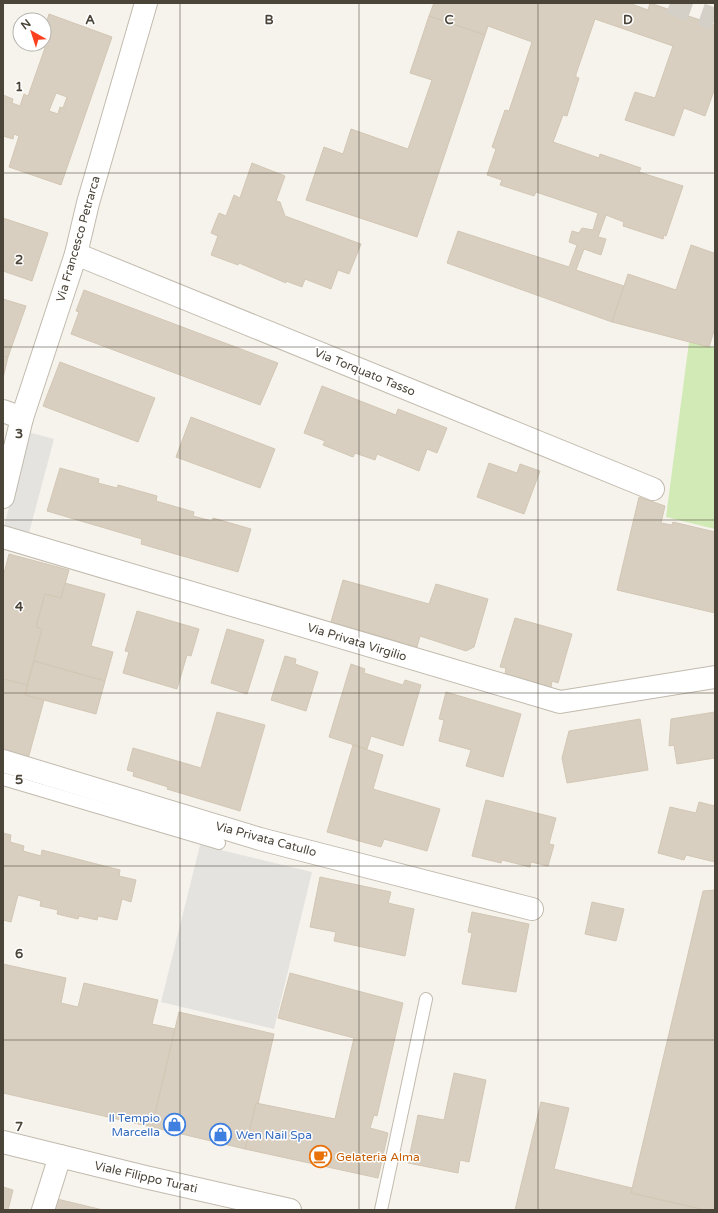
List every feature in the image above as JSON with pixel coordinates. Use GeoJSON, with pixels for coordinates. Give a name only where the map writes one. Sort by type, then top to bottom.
{"type":"FeatureCollection","features":[{"type":"Feature","properties":{"kind":"street","name":"Via Francesco Petrarca"},"geometry":{"type":"LineString","coordinates":[[3,497],[13,415],[76,254],[88,203],[146,3]]}},
{"type":"Feature","properties":{"kind":"street","name":"Via Torquato Tasso"},"geometry":{"type":"LineString","coordinates":[[76,254],[653,490]]}},
{"type":"Feature","properties":{"kind":"street","name":"Via Privata Virgilio"},"geometry":{"type":"LineString","coordinates":[[3,537],[560,702],[715,677]]}},
{"type":"Feature","properties":{"kind":"street","name":"Via Privata Catullo"},"geometry":{"type":"LineString","coordinates":[[3,761],[260,839],[532,909]]}},
{"type":"Feature","properties":{"kind":"street","name":"Viale Filippo Turati"},"geometry":{"type":"LineString","coordinates":[[3,1142],[290,1210]]}},
{"type":"Feature","properties":{"kind":"street"},"geometry":{"type":"LineString","coordinates":[[43,1210],[60,1156]]}},
{"type":"Feature","properties":{"kind":"lane"},"geometry":{"type":"LineString","coordinates":[[3,779],[218,843]]}},
{"type":"Feature","properties":{"kind":"lane"},"geometry":{"type":"LineString","coordinates":[[381,1210],[426,999]]}},
{"type":"Feature","properties":{"kind":"green space"},"geometry":{"type":"Polygon","coordinates":[[[689,342],[715,347],[715,529],[666,517],[689,342]]]}},
{"type":"Feature","properties":{"kind":"shaded area"},"geometry":{"type":"Polygon","coordinates":[[[28,432],[54,439],[29,533],[4,527],[28,432]]]}},
{"type":"Feature","properties":{"kind":"shaded area"},"geometry":{"type":"Polygon","coordinates":[[[200,845],[312,872],[274,1029],[161,1002],[200,845]]]}},
{"type":"Feature","properties":{"kind":"building"},"geometry":{"type":"Polygon","coordinates":[[[434,3],[629,3],[648,10],[650,3],[715,25],[715,88],[705,116],[684,108],[674,136],[625,120],[635,92],[655,98],[673,46],[595,19],[576,74],[576,77],[579,78],[567,116],[563,115],[553,142],[599,158],[600,154],[641,168],[639,172],[683,186],[666,236],[664,235],[663,239],[623,226],[624,222],[606,215],[598,237],[606,239],[601,255],[584,249],[576,270],[624,286],[612,322],[447,263],[458,231],[569,267],[577,245],[569,242],[572,231],[579,233],[582,228],[593,230],[598,213],[536,192],[534,196],[500,185],[502,180],[487,175],[496,149],[492,147],[505,110],[509,111],[532,42],[488,26],[485,35],[429,16],[434,3]]]}},
{"type":"Feature","properties":{"kind":"building"},"geometry":{"type":"Polygon","coordinates":[[[52,15],[112,37],[61,185],[9,167],[19,136],[14,134],[13,139],[3,136],[3,95],[13,99],[12,103],[20,106],[24,94],[28,96],[44,52],[52,52],[52,15]],[[56,93],[49,111],[58,114],[60,107],[63,108],[67,97],[56,93]]]}},
{"type":"Feature","properties":{"kind":"building"},"geometry":{"type":"Polygon","coordinates":[[[429,16],[485,35],[417,237],[306,200],[324,147],[343,154],[351,129],[408,149],[432,80],[410,73],[429,16]]]}},
{"type":"Feature","properties":{"kind":"building"},"geometry":{"type":"Polygon","coordinates":[[[252,163],[285,176],[276,201],[280,202],[285,216],[361,244],[349,274],[338,270],[331,289],[305,279],[302,287],[286,281],[286,283],[239,263],[238,265],[211,255],[218,236],[211,233],[219,213],[226,216],[234,195],[240,198],[252,163]]]}},
{"type":"Feature","properties":{"kind":"building"},"geometry":{"type":"Polygon","coordinates":[[[3,218],[48,233],[32,281],[3,271],[3,218]]]}},
{"type":"Feature","properties":{"kind":"building"},"geometry":{"type":"Polygon","coordinates":[[[691,245],[714,253],[715,251],[715,328],[709,347],[612,322],[628,274],[676,290],[691,245]]]}},
{"type":"Feature","properties":{"kind":"building"},"geometry":{"type":"Polygon","coordinates":[[[84,290],[278,363],[260,405],[71,334],[79,312],[76,311],[84,290]]]}},
{"type":"Feature","properties":{"kind":"building"},"geometry":{"type":"Polygon","coordinates":[[[3,299],[26,306],[8,357],[3,356],[3,299]]]}},
{"type":"Feature","properties":{"kind":"building"},"geometry":{"type":"Polygon","coordinates":[[[3,356],[8,357],[3,378],[3,356]]]}},
{"type":"Feature","properties":{"kind":"building"},"geometry":{"type":"Polygon","coordinates":[[[60,362],[155,398],[138,442],[43,406],[60,362]]]}},
{"type":"Feature","properties":{"kind":"building"},"geometry":{"type":"Polygon","coordinates":[[[322,386],[396,415],[398,409],[447,428],[437,453],[427,449],[419,471],[377,454],[375,460],[355,453],[353,457],[323,445],[325,441],[304,433],[322,386]]]}},
{"type":"Feature","properties":{"kind":"building"},"geometry":{"type":"Polygon","coordinates":[[[191,417],[275,449],[260,488],[176,457],[191,417]]]}},
{"type":"Feature","properties":{"kind":"building"},"geometry":{"type":"Polygon","coordinates":[[[489,463],[517,473],[520,464],[540,471],[524,514],[477,497],[489,463]]]}},
{"type":"Feature","properties":{"kind":"building"},"geometry":{"type":"Polygon","coordinates":[[[60,468],[99,479],[98,483],[117,488],[118,485],[157,496],[156,501],[194,512],[193,516],[212,521],[213,518],[251,529],[238,572],[141,544],[142,539],[47,511],[60,468]]]}},
{"type":"Feature","properties":{"kind":"building"},"geometry":{"type":"Polygon","coordinates":[[[639,497],[665,506],[661,523],[672,525],[673,522],[715,532],[715,613],[617,590],[639,497]]]}},
{"type":"Feature","properties":{"kind":"building"},"geometry":{"type":"Polygon","coordinates":[[[9,554],[69,570],[61,598],[45,594],[36,627],[42,629],[27,685],[3,679],[3,577],[9,554]]]}},
{"type":"Feature","properties":{"kind":"building"},"geometry":{"type":"Polygon","coordinates":[[[343,580],[429,604],[436,584],[488,599],[474,647],[466,651],[420,636],[417,647],[331,622],[343,580]]]}},
{"type":"Feature","properties":{"kind":"building"},"geometry":{"type":"Polygon","coordinates":[[[65,583],[105,594],[91,646],[113,652],[105,681],[34,661],[42,629],[36,627],[45,594],[61,598],[65,583]]]}},
{"type":"Feature","properties":{"kind":"building"},"geometry":{"type":"Polygon","coordinates":[[[137,611],[199,629],[191,656],[187,655],[177,689],[123,673],[129,652],[125,651],[137,611]]]}},
{"type":"Feature","properties":{"kind":"building"},"geometry":{"type":"Polygon","coordinates":[[[515,618],[572,634],[558,683],[552,681],[551,687],[505,674],[506,668],[500,667],[515,618]]]}},
{"type":"Feature","properties":{"kind":"building"},"geometry":{"type":"Polygon","coordinates":[[[227,629],[264,640],[247,694],[211,683],[227,629]]]}},
{"type":"Feature","properties":{"kind":"building"},"geometry":{"type":"Polygon","coordinates":[[[285,656],[296,659],[295,664],[318,672],[306,711],[271,700],[285,656]]]}},
{"type":"Feature","properties":{"kind":"building"},"geometry":{"type":"Polygon","coordinates":[[[34,661],[105,681],[96,714],[25,695],[34,661]]]}},
{"type":"Feature","properties":{"kind":"building"},"geometry":{"type":"Polygon","coordinates":[[[351,664],[365,669],[364,673],[403,685],[405,680],[421,685],[403,746],[371,736],[367,749],[329,737],[351,664]]]}},
{"type":"Feature","properties":{"kind":"building"},"geometry":{"type":"Polygon","coordinates":[[[3,679],[27,685],[25,695],[44,700],[28,759],[3,752],[3,679]]]}},
{"type":"Feature","properties":{"kind":"building"},"geometry":{"type":"Polygon","coordinates":[[[446,692],[521,714],[503,777],[466,766],[471,750],[439,741],[444,720],[439,719],[446,692]]]}},
{"type":"Feature","properties":{"kind":"building"},"geometry":{"type":"Polygon","coordinates":[[[217,712],[265,725],[240,811],[167,789],[168,787],[133,776],[134,772],[127,770],[133,748],[201,768],[217,712]]]}},
{"type":"Feature","properties":{"kind":"building"},"geometry":{"type":"Polygon","coordinates":[[[715,712],[715,758],[677,764],[674,745],[669,746],[671,719],[715,712]]]}},
{"type":"Feature","properties":{"kind":"building"},"geometry":{"type":"Polygon","coordinates":[[[640,719],[648,770],[567,783],[562,758],[569,731],[640,719]]]}},
{"type":"Feature","properties":{"kind":"building"},"geometry":{"type":"Polygon","coordinates":[[[353,745],[383,755],[373,789],[440,809],[427,851],[384,839],[381,847],[327,832],[353,745]]]}},
{"type":"Feature","properties":{"kind":"building"},"geometry":{"type":"Polygon","coordinates":[[[486,800],[556,818],[549,844],[554,845],[548,866],[531,862],[530,867],[502,860],[501,863],[472,856],[486,800]]]}},
{"type":"Feature","properties":{"kind":"building"},"geometry":{"type":"Polygon","coordinates":[[[699,802],[715,806],[715,862],[686,855],[684,860],[658,853],[670,807],[696,813],[699,802]]]}},
{"type":"Feature","properties":{"kind":"building"},"geometry":{"type":"Polygon","coordinates":[[[3,833],[11,835],[10,842],[24,846],[23,851],[41,856],[42,850],[120,870],[119,876],[136,880],[131,902],[122,899],[117,920],[98,916],[97,920],[79,916],[78,919],[57,914],[58,910],[40,906],[41,901],[18,895],[11,922],[3,920],[3,833]]]}},
{"type":"Feature","properties":{"kind":"building"},"geometry":{"type":"Polygon","coordinates":[[[320,877],[391,892],[388,903],[414,909],[405,956],[334,941],[336,932],[310,927],[320,877]]]}},
{"type":"Feature","properties":{"kind":"building"},"geometry":{"type":"Polygon","coordinates":[[[715,890],[715,1210],[705,1210],[631,1193],[703,891],[715,890]]]}},
{"type":"Feature","properties":{"kind":"building"},"geometry":{"type":"Polygon","coordinates":[[[592,902],[624,909],[616,941],[585,934],[592,902]]]}},
{"type":"Feature","properties":{"kind":"building"},"geometry":{"type":"Polygon","coordinates":[[[472,912],[529,924],[516,992],[462,984],[472,933],[468,932],[472,912]]]}},
{"type":"Feature","properties":{"kind":"building"},"geometry":{"type":"Polygon","coordinates":[[[3,964],[66,978],[61,1003],[78,1007],[84,983],[158,1000],[152,1024],[175,1029],[152,1127],[3,1093],[3,964]]]}},
{"type":"Feature","properties":{"kind":"building"},"geometry":{"type":"Polygon","coordinates":[[[290,973],[403,1003],[377,1116],[374,1115],[370,1128],[388,1133],[378,1178],[245,1149],[256,1103],[335,1119],[354,1038],[278,1018],[290,973]]]}},
{"type":"Feature","properties":{"kind":"building"},"geometry":{"type":"Polygon","coordinates":[[[179,1012],[274,1034],[258,1104],[256,1103],[245,1149],[152,1127],[179,1012]]]}},
{"type":"Feature","properties":{"kind":"building"},"geometry":{"type":"Polygon","coordinates":[[[454,1073],[486,1080],[469,1162],[460,1160],[458,1173],[408,1163],[418,1115],[444,1120],[454,1073]]]}},
{"type":"Feature","properties":{"kind":"building"},"geometry":{"type":"Polygon","coordinates":[[[541,1102],[569,1108],[554,1169],[632,1188],[631,1193],[705,1210],[515,1210],[541,1102]]]}},
{"type":"Feature","properties":{"kind":"building"},"geometry":{"type":"Polygon","coordinates":[[[3,1187],[13,1190],[8,1210],[3,1210],[3,1187]]]}},
{"type":"Feature","properties":{"kind":"building"},"geometry":{"type":"Polygon","coordinates":[[[57,1199],[103,1210],[55,1210],[57,1199]]]}},
{"type":"Feature","properties":{"kind":"tunnel"},"geometry":{"type":"LineString","coordinates":[[670,3],[715,19]]}},
{"type":"Feature","properties":{"kind":"place","name":"Il Tempio Marcella"},"geometry":{"type":"Point","coordinates":[175,1125]}},
{"type":"Feature","properties":{"kind":"place","name":"Wen Nail Spa"},"geometry":{"type":"Point","coordinates":[221,1135]}},
{"type":"Feature","properties":{"kind":"place","name":"Gelateria Alma"},"geometry":{"type":"Point","coordinates":[320,1157]}}]}
